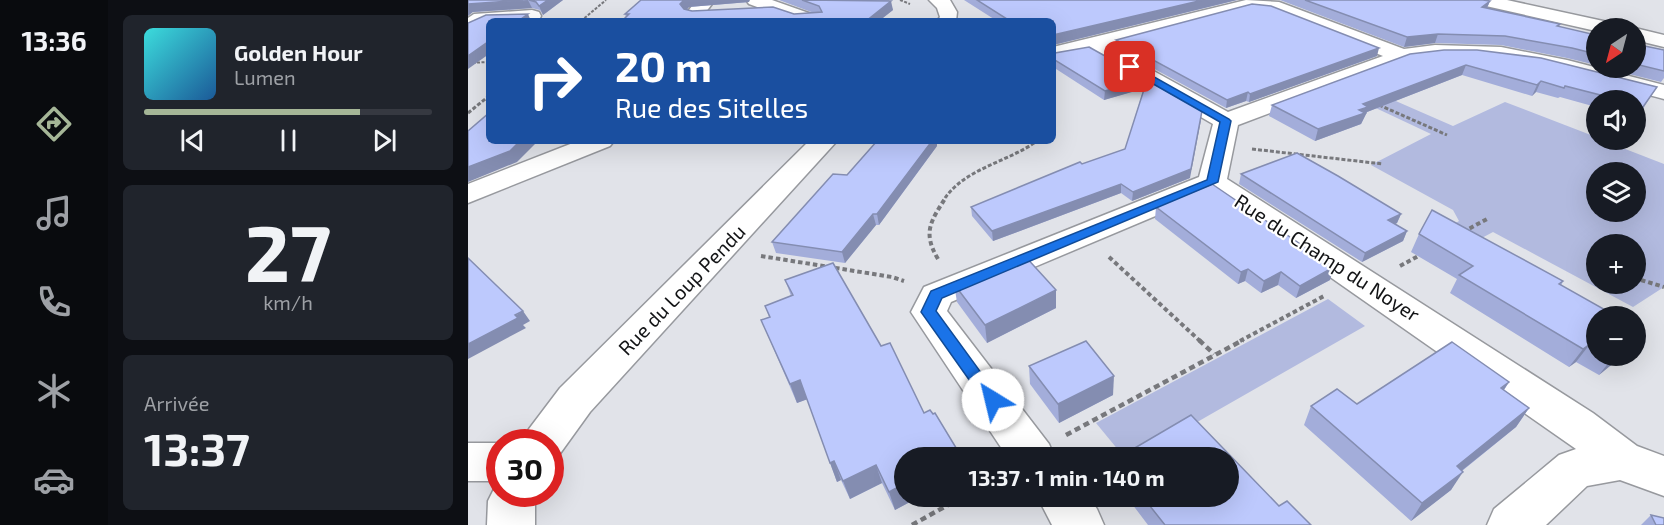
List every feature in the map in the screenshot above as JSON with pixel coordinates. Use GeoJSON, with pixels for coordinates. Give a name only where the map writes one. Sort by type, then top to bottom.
{"type":"FeatureCollection","features":[{"type":"Feature","properties":{"kind":"street"},"geometry":{"type":"LineString","coordinates":[[938,0],[944,3],[949,18]]}},
{"type":"Feature","properties":{"kind":"street"},"geometry":{"type":"LineString","coordinates":[[1483,0],[1586,23]]}},
{"type":"Feature","properties":{"kind":"street"},"geometry":{"type":"LineString","coordinates":[[1056,51],[1092,45],[1258,2],[1402,56]]}},
{"type":"Feature","properties":{"kind":"street"},"geometry":{"type":"LineString","coordinates":[[749,5],[778,8],[805,18]]}},
{"type":"Feature","properties":{"kind":"street"},"geometry":{"type":"LineString","coordinates":[[468,26],[481,18],[532,16]]}},
{"type":"Feature","properties":{"kind":"street"},"geometry":{"type":"LineString","coordinates":[[1646,36],[1664,40]]}},
{"type":"Feature","properties":{"kind":"street"},"geometry":{"type":"LineString","coordinates":[[1092,45],[1223,133]]}},
{"type":"Feature","properties":{"kind":"street"},"geometry":{"type":"LineString","coordinates":[[1223,133],[1402,56],[1431,50],[1521,55],[1664,92]]}},
{"type":"Feature","properties":{"kind":"street"},"geometry":{"type":"LineString","coordinates":[[1026,447],[929,312],[936,295],[1212,182],[1223,133]]}},
{"type":"Feature","properties":{"kind":"street"},"geometry":{"type":"LineString","coordinates":[[532,168],[553,144]]}},
{"type":"Feature","properties":{"kind":"street"},"geometry":{"type":"LineString","coordinates":[[468,194],[593,144]]}},
{"type":"Feature","properties":{"kind":"street","name":"Rue du Loup Pendu"},"geometry":{"type":"LineString","coordinates":[[554,429],[575,400],[821,144]]}},
{"type":"Feature","properties":{"kind":"street","name":"Rue du Champ du Noyer"},"geometry":{"type":"LineString","coordinates":[[1212,182],[1578,425],[1621,460],[1664,476]]}},
{"type":"Feature","properties":{"kind":"street"},"geometry":{"type":"LineString","coordinates":[[1511,525],[1575,469],[1621,460]]}},
{"type":"Feature","properties":{"kind":"street"},"geometry":{"type":"LineString","coordinates":[[468,462],[486,462]]}},
{"type":"Feature","properties":{"kind":"street"},"geometry":{"type":"LineString","coordinates":[[511,525],[512,507]]}},
{"type":"Feature","properties":{"kind":"street"},"geometry":{"type":"LineString","coordinates":[[1068,507],[1080,525]]}},
{"type":"Feature","properties":{"kind":"path"},"geometry":{"type":"LineString","coordinates":[[585,18],[606,0]]}},
{"type":"Feature","properties":{"kind":"path"},"geometry":{"type":"LineString","coordinates":[[468,63],[486,62]]}},
{"type":"Feature","properties":{"kind":"path"},"geometry":{"type":"LineString","coordinates":[[468,113],[486,98]]}},
{"type":"Feature","properties":{"kind":"path"},"geometry":{"type":"LineString","coordinates":[[1223,133],[1383,164]]}},
{"type":"Feature","properties":{"kind":"path"},"geometry":{"type":"LineString","coordinates":[[722,249],[892,277],[936,295],[939,262],[926,238],[928,227],[946,195],[956,185],[1014,157],[1033,144]]}},
{"type":"Feature","properties":{"kind":"path"},"geometry":{"type":"LineString","coordinates":[[1457,235],[1487,219]]}},
{"type":"Feature","properties":{"kind":"path"},"geometry":{"type":"LineString","coordinates":[[1086,235],[1214,354]]}},
{"type":"Feature","properties":{"kind":"path"},"geometry":{"type":"LineString","coordinates":[[1048,447],[1214,354],[1428,251]]}},
{"type":"Feature","properties":{"kind":"path"},"geometry":{"type":"LineString","coordinates":[[1646,282],[1664,287]]}},
{"type":"Feature","properties":{"kind":"path"},"geometry":{"type":"LineString","coordinates":[[916,524],[945,507]]}},
{"type":"Feature","properties":{"kind":"shaded area"},"geometry":{"type":"Polygon","coordinates":[[[1382,95],[1453,126],[1505,102],[1586,133],[1586,150],[1628,150],[1664,164],[1664,287],[1635,306],[1609,294],[1646,294],[1646,234],[1586,234],[1586,282],[1493,232],[1450,255],[1426,241],[1459,221],[1453,210],[1371,165],[1431,134],[1363,102],[1382,95]]]}},
{"type":"Feature","properties":{"kind":"shaded area"},"geometry":{"type":"Polygon","coordinates":[[[1328,299],[1365,326],[1153,447],[1116,447],[1096,423],[1328,299]]]}},
{"type":"Feature","properties":{"kind":"building"},"geometry":{"type":"Polygon","coordinates":[[[468,0],[523,0],[468,4],[468,0]]]}},
{"type":"Feature","properties":{"kind":"building"},"geometry":{"type":"Polygon","coordinates":[[[529,0],[548,0],[539,6],[536,2],[529,0]]]}},
{"type":"Feature","properties":{"kind":"building"},"geometry":{"type":"Polygon","coordinates":[[[641,0],[684,0],[680,4],[684,9],[692,11],[773,7],[794,14],[822,12],[819,6],[802,0],[891,1],[870,18],[625,18],[629,14],[625,14],[641,0]]]}},
{"type":"Feature","properties":{"kind":"building"},"geometry":{"type":"Polygon","coordinates":[[[977,0],[1203,0],[1056,34],[1056,18],[1005,18],[977,0]]]}},
{"type":"Feature","properties":{"kind":"building"},"geometry":{"type":"Polygon","coordinates":[[[1305,0],[1490,1],[1482,7],[1560,24],[1557,26],[1586,33],[1586,52],[1505,36],[1438,34],[1407,37],[1305,0]]]}},
{"type":"Feature","properties":{"kind":"building"},"geometry":{"type":"Polygon","coordinates":[[[1252,4],[1271,6],[1379,48],[1227,100],[1116,40],[1252,4]]]}},
{"type":"Feature","properties":{"kind":"building"},"geometry":{"type":"Polygon","coordinates":[[[528,14],[522,18],[486,18],[486,43],[468,56],[468,23],[486,15],[528,14]]]}},
{"type":"Feature","properties":{"kind":"building"},"geometry":{"type":"Polygon","coordinates":[[[1646,46],[1664,50],[1664,71],[1646,67],[1646,46]]]}},
{"type":"Feature","properties":{"kind":"building"},"geometry":{"type":"Polygon","coordinates":[[[1089,47],[1146,79],[1105,91],[1056,61],[1056,53],[1089,47]]]}},
{"type":"Feature","properties":{"kind":"building"},"geometry":{"type":"Polygon","coordinates":[[[1444,50],[1477,50],[1541,58],[1586,69],[1586,78],[1621,78],[1657,87],[1646,103],[1646,90],[1586,91],[1541,81],[1537,85],[1466,65],[1363,104],[1368,107],[1359,110],[1365,113],[1318,129],[1272,105],[1410,54],[1444,50]]]}},
{"type":"Feature","properties":{"kind":"building"},"geometry":{"type":"Polygon","coordinates":[[[1147,80],[1202,111],[1191,169],[1133,192],[1121,184],[992,231],[971,207],[1080,162],[1082,164],[1125,149],[1147,80]]]}},
{"type":"Feature","properties":{"kind":"building"},"geometry":{"type":"Polygon","coordinates":[[[486,116],[486,144],[517,144],[510,151],[468,167],[468,131],[486,116]]]}},
{"type":"Feature","properties":{"kind":"building"},"geometry":{"type":"Polygon","coordinates":[[[874,144],[930,144],[877,214],[873,214],[842,252],[772,242],[833,174],[847,175],[874,144]]]}},
{"type":"Feature","properties":{"kind":"building"},"geometry":{"type":"Polygon","coordinates":[[[1297,153],[1401,214],[1388,220],[1407,231],[1365,253],[1241,174],[1297,153]]]}},
{"type":"Feature","properties":{"kind":"building"},"geometry":{"type":"Polygon","coordinates":[[[1212,184],[1334,267],[1300,286],[1281,272],[1264,281],[1248,269],[1241,272],[1156,207],[1212,184]]]}},
{"type":"Feature","properties":{"kind":"building"},"geometry":{"type":"Polygon","coordinates":[[[1432,210],[1563,281],[1559,284],[1598,306],[1586,306],[1586,347],[1583,349],[1459,275],[1473,266],[1419,234],[1432,210]]]}},
{"type":"Feature","properties":{"kind":"building"},"geometry":{"type":"Polygon","coordinates":[[[1024,255],[1056,290],[985,325],[954,284],[1024,255]]]}},
{"type":"Feature","properties":{"kind":"building"},"geometry":{"type":"Polygon","coordinates":[[[468,258],[523,311],[515,315],[518,318],[468,344],[468,258]]]}},
{"type":"Feature","properties":{"kind":"building"},"geometry":{"type":"Polygon","coordinates":[[[833,263],[881,346],[890,343],[924,413],[930,410],[933,414],[935,413],[956,447],[894,447],[894,489],[889,492],[876,465],[843,481],[834,461],[830,463],[800,380],[790,384],[761,320],[770,317],[765,306],[793,295],[785,280],[833,263]]]}},
{"type":"Feature","properties":{"kind":"building"},"geometry":{"type":"Polygon","coordinates":[[[1086,341],[1114,376],[1058,404],[1029,366],[1086,341]]]}},
{"type":"Feature","properties":{"kind":"building"},"geometry":{"type":"Polygon","coordinates":[[[1452,342],[1509,382],[1501,388],[1529,408],[1457,466],[1463,472],[1422,503],[1311,406],[1337,389],[1357,404],[1452,342]]]}},
{"type":"Feature","properties":{"kind":"building"},"geometry":{"type":"Polygon","coordinates":[[[1191,415],[1222,447],[1136,447],[1191,415]]]}},
{"type":"Feature","properties":{"kind":"building"},"geometry":{"type":"Polygon","coordinates":[[[1239,465],[1279,506],[1287,501],[1311,525],[1165,525],[1151,507],[1239,507],[1239,465]]]}},
{"type":"Feature","properties":{"kind":"building"},"geometry":{"type":"Polygon","coordinates":[[[1651,515],[1664,518],[1664,525],[1656,525],[1651,515]]]}},
{"type":"Feature","properties":{"kind":"route"},"geometry":{"type":"LineString","coordinates":[[993,400],[929,312],[936,295],[1212,182],[1226,121],[1130,67]]}}]}
